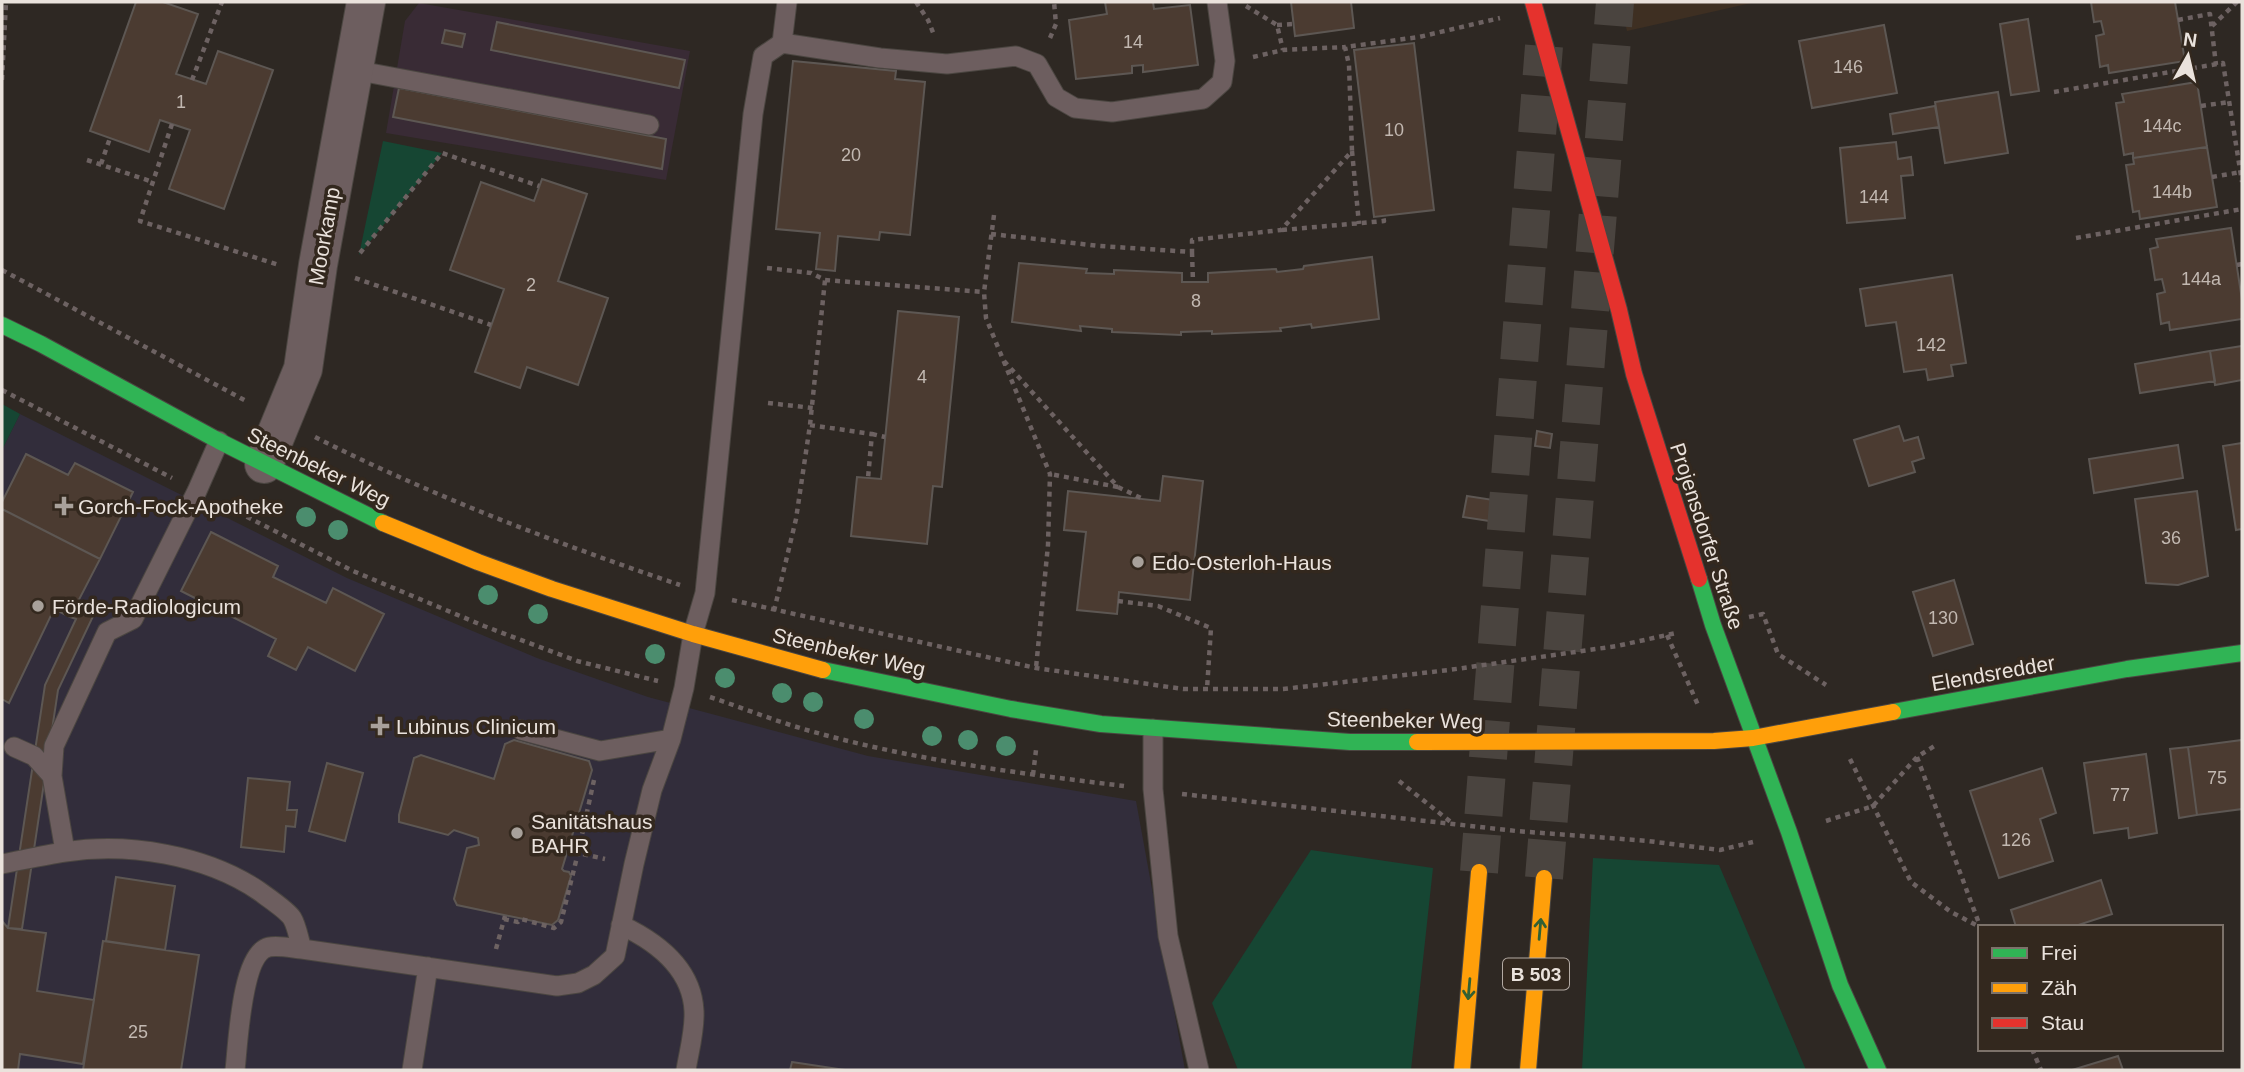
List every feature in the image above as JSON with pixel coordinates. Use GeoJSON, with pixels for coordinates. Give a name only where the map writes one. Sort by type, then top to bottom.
{"type":"FeatureCollection","features":[{"type":"Feature","properties":{"kind":"main road","name":"Projensdorfer Straße"},"geometry":{"type":"LineString","coordinates":[[1533,2],[1619,310],[1634,374],[1713,625],[1789,832],[1840,985],[1878,1070]]}},
{"type":"Feature","properties":{"kind":"main road","name":"Steenbeker Weg"},"geometry":{"type":"LineString","coordinates":[[2,325],[219,441],[390,526],[552,589],[693,635],[815,668],[1010,709],[1101,724],[1153,729],[1350,742],[1701,742],[1753,738]]}},
{"type":"Feature","properties":{"kind":"main road","name":"Elendsredder"},"geometry":{"type":"LineString","coordinates":[[1753,738],[2127,669],[2242,653]]}},
{"type":"Feature","properties":{"kind":"main road","name":"B 503"},"geometry":{"type":"LineString","coordinates":[[1462,1070],[1479,872]]}},
{"type":"Feature","properties":{"kind":"main road","name":"B 503"},"geometry":{"type":"LineString","coordinates":[[1528,1070],[1544,878]]}},
{"type":"Feature","properties":{"kind":"street","name":"Moorkamp"},"geometry":{"type":"LineString","coordinates":[[264,464],[303,369],[327,272],[354,70],[366,2]]}},
{"type":"Feature","properties":{"kind":"lane"},"geometry":{"type":"LineString","coordinates":[[782,43],[787,2]]}},
{"type":"Feature","properties":{"kind":"lane"},"geometry":{"type":"LineString","coordinates":[[235,1070],[247,976],[260,952],[269,947],[302,949],[557,986],[578,983],[594,975],[615,956],[652,790],[671,739],[684,688],[693,635],[705,593],[753,114],[763,56],[782,43],[880,58],[947,64],[1016,56],[1037,64],[1056,97],[1075,108],[1112,112],[1203,99],[1222,82],[1225,61],[1217,2]]}},
{"type":"Feature","properties":{"kind":"lane"},"geometry":{"type":"LineString","coordinates":[[354,70],[649,125]]}},
{"type":"Feature","properties":{"kind":"lane"},"geometry":{"type":"LineString","coordinates":[[65,851],[52,776],[54,746],[107,632],[133,619],[219,441]]}},
{"type":"Feature","properties":{"kind":"lane"},"geometry":{"type":"LineString","coordinates":[[1153,729],[1153,789],[1168,936],[1199,1070]]}},
{"type":"Feature","properties":{"kind":"lane"},"geometry":{"type":"LineString","coordinates":[[521,730],[600,751],[671,739]]}},
{"type":"Feature","properties":{"kind":"lane"},"geometry":{"type":"LineString","coordinates":[[14,747],[34,756],[52,776]]}},
{"type":"Feature","properties":{"kind":"lane"},"geometry":{"type":"LineString","coordinates":[[2,864],[65,851],[89,849],[158,852],[223,870],[253,887],[292,918],[302,949]]}},
{"type":"Feature","properties":{"kind":"lane"},"geometry":{"type":"LineString","coordinates":[[621,925],[642,935],[664,952],[674,961],[688,984],[694,1021],[686,1070]]}},
{"type":"Feature","properties":{"kind":"lane"},"geometry":{"type":"LineString","coordinates":[[412,1070],[428,967]]}},
{"type":"Feature","properties":{"kind":"path"},"geometry":{"type":"LineString","coordinates":[[2,80],[6,2]]}},
{"type":"Feature","properties":{"kind":"path"},"geometry":{"type":"LineString","coordinates":[[192,80],[222,2]]}},
{"type":"Feature","properties":{"kind":"path"},"geometry":{"type":"LineString","coordinates":[[1037,64],[1056,23],[1054,2]]}},
{"type":"Feature","properties":{"kind":"path"},"geometry":{"type":"LineString","coordinates":[[1240,2],[1277,25],[1294,24]]}},
{"type":"Feature","properties":{"kind":"path"},"geometry":{"type":"LineString","coordinates":[[2211,27],[2237,2]]}},
{"type":"Feature","properties":{"kind":"path"},"geometry":{"type":"LineString","coordinates":[[2178,20],[2210,14],[2216,65]]}},
{"type":"Feature","properties":{"kind":"path"},"geometry":{"type":"LineString","coordinates":[[1225,61],[1283,50],[1345,47],[1419,37],[1473,24]]}},
{"type":"Feature","properties":{"kind":"path"},"geometry":{"type":"LineString","coordinates":[[1277,25],[1283,50]]}},
{"type":"Feature","properties":{"kind":"path"},"geometry":{"type":"LineString","coordinates":[[1345,47],[1349,65],[1352,151],[1359,224]]}},
{"type":"Feature","properties":{"kind":"path"},"geometry":{"type":"LineString","coordinates":[[2054,92],[2223,63],[2242,182]]}},
{"type":"Feature","properties":{"kind":"path"},"geometry":{"type":"LineString","coordinates":[[2201,106],[2229,102]]}},
{"type":"Feature","properties":{"kind":"path"},"geometry":{"type":"LineString","coordinates":[[172,124],[140,221],[327,272],[491,325]]}},
{"type":"Feature","properties":{"kind":"path"},"geometry":{"type":"LineString","coordinates":[[101,164],[110,138]]}},
{"type":"Feature","properties":{"kind":"path"},"geometry":{"type":"LineString","coordinates":[[1281,230],[1352,151]]}},
{"type":"Feature","properties":{"kind":"path"},"geometry":{"type":"LineString","coordinates":[[327,272],[359,255],[442,153],[539,186]]}},
{"type":"Feature","properties":{"kind":"path"},"geometry":{"type":"LineString","coordinates":[[87,160],[153,182]]}},
{"type":"Feature","properties":{"kind":"path"},"geometry":{"type":"LineString","coordinates":[[2212,177],[2241,172]]}},
{"type":"Feature","properties":{"kind":"path"},"geometry":{"type":"LineString","coordinates":[[2076,238],[2242,209]]}},
{"type":"Feature","properties":{"kind":"path"},"geometry":{"type":"LineString","coordinates":[[994,215],[984,292],[986,318],[1050,474],[1048,545],[1036,668]]}},
{"type":"Feature","properties":{"kind":"path"},"geometry":{"type":"LineString","coordinates":[[1193,282],[1192,240],[1384,221],[1383,216]]}},
{"type":"Feature","properties":{"kind":"path"},"geometry":{"type":"LineString","coordinates":[[991,234],[1100,246],[1192,252]]}},
{"type":"Feature","properties":{"kind":"path"},"geometry":{"type":"LineString","coordinates":[[738,265],[811,273],[825,281],[984,292]]}},
{"type":"Feature","properties":{"kind":"path"},"geometry":{"type":"LineString","coordinates":[[2,270],[368,464],[601,558],[705,593],[774,611],[1036,668],[1183,690],[1283,689],[1449,670],[1617,646],[1667,635]]}},
{"type":"Feature","properties":{"kind":"path"},"geometry":{"type":"LineString","coordinates":[[774,611],[796,519],[813,408],[825,281]]}},
{"type":"Feature","properties":{"kind":"path"},"geometry":{"type":"LineString","coordinates":[[1001,358],[1118,487]]}},
{"type":"Feature","properties":{"kind":"path"},"geometry":{"type":"LineString","coordinates":[[768,403],[813,408]]}},
{"type":"Feature","properties":{"kind":"path"},"geometry":{"type":"LineString","coordinates":[[810,425],[885,437]]}},
{"type":"Feature","properties":{"kind":"path"},"geometry":{"type":"LineString","coordinates":[[869,478],[872,434]]}},
{"type":"Feature","properties":{"kind":"path"},"geometry":{"type":"LineString","coordinates":[[1050,474],[1118,487],[1143,499]]}},
{"type":"Feature","properties":{"kind":"path"},"geometry":{"type":"LineString","coordinates":[[1118,601],[1158,606],[1211,628],[1207,689]]}},
{"type":"Feature","properties":{"kind":"path"},"geometry":{"type":"LineString","coordinates":[[1453,824],[1720,850],[1872,806],[1917,757],[1939,744]]}},
{"type":"Feature","properties":{"kind":"path"},"geometry":{"type":"LineString","coordinates":[[505,916],[504,919],[518,922],[521,919],[554,928],[561,922],[600,751]]}},
{"type":"Feature","properties":{"kind":"path"},"geometry":{"type":"LineString","coordinates":[[1917,757],[1979,925]]}},
{"type":"Feature","properties":{"kind":"path"},"geometry":{"type":"LineString","coordinates":[[1872,806],[1912,882],[1951,912],[1978,926]]}},
{"type":"Feature","properties":{"kind":"path"},"geometry":{"type":"LineString","coordinates":[[578,853],[634,864]]}},
{"type":"Feature","properties":{"kind":"path"},"geometry":{"type":"LineString","coordinates":[[2033,1051],[2041,1070]]}},
{"type":"Feature","properties":{"kind":"shaded area"},"geometry":{"type":"Polygon","coordinates":[[[1620,2],[1756,2],[1627,31],[1620,2]]]}},
{"type":"Feature","properties":{"kind":"shaded area"},"geometry":{"type":"Polygon","coordinates":[[[419,3],[690,51],[666,180],[386,133],[405,21],[419,3]]]}},
{"type":"Feature","properties":{"kind":"shaded area","name":"Lubinus Clinicum"},"geometry":{"type":"Polygon","coordinates":[[[20,414],[347,578],[537,658],[648,697],[868,756],[1136,801],[1185,1070],[2,1070],[2,450],[20,414]]]}},
{"type":"Feature","properties":{"kind":"green space"},"geometry":{"type":"Polygon","coordinates":[[[383,141],[442,153],[359,255],[383,141]]]}},
{"type":"Feature","properties":{"kind":"green space"},"geometry":{"type":"Polygon","coordinates":[[[2,404],[20,414],[2,450],[2,404]]]}},
{"type":"Feature","properties":{"kind":"green space"},"geometry":{"type":"Polygon","coordinates":[[[1311,850],[1433,868],[1411,1070],[1238,1070],[1212,1003],[1311,850]]]}},
{"type":"Feature","properties":{"kind":"green space"},"geometry":{"type":"Polygon","coordinates":[[[1593,858],[1719,865],[1806,1070],[1582,1070],[1593,858]]]}},
{"type":"Feature","properties":{"kind":"building"},"geometry":{"type":"Polygon","coordinates":[[[136,2],[163,2],[198,14],[176,74],[206,84],[218,51],[273,70],[224,209],[169,189],[190,130],[160,120],[149,152],[90,131],[136,2]]]}},
{"type":"Feature","properties":{"kind":"building"},"geometry":{"type":"Polygon","coordinates":[[[1105,2],[1153,2],[1154,9],[1190,5],[1198,65],[1143,72],[1143,65],[1132,66],[1132,73],[1076,79],[1069,20],[1107,14],[1105,2]]]}},
{"type":"Feature","properties":{"kind":"building"},"geometry":{"type":"Polygon","coordinates":[[[1291,2],[1351,2],[1354,28],[1295,36],[1291,2]]]}},
{"type":"Feature","properties":{"kind":"building"},"geometry":{"type":"Polygon","coordinates":[[[2091,2],[2175,2],[2185,61],[2109,73],[2108,65],[2100,67],[2096,36],[2104,34],[2101,21],[2094,22],[2091,2]]]}},
{"type":"Feature","properties":{"kind":"building"},"geometry":{"type":"Polygon","coordinates":[[[2028,19],[2039,91],[2011,95],[2000,24],[2028,19]]]}},
{"type":"Feature","properties":{"kind":"building"},"geometry":{"type":"Polygon","coordinates":[[[497,22],[685,60],[679,88],[491,50],[497,22]]]}},
{"type":"Feature","properties":{"kind":"building"},"geometry":{"type":"Polygon","coordinates":[[[1884,25],[1897,93],[1812,108],[1799,41],[1884,25]]]}},
{"type":"Feature","properties":{"kind":"building"},"geometry":{"type":"Polygon","coordinates":[[[445,30],[465,34],[462,47],[442,43],[445,30]]]}},
{"type":"Feature","properties":{"kind":"building"},"geometry":{"type":"Polygon","coordinates":[[[1414,43],[1434,210],[1374,217],[1354,50],[1414,43]]]}},
{"type":"Feature","properties":{"kind":"building"},"geometry":{"type":"Polygon","coordinates":[[[793,61],[896,71],[895,79],[925,82],[910,235],[880,232],[879,240],[838,236],[835,271],[816,269],[820,233],[776,229],[793,61]]]}},
{"type":"Feature","properties":{"kind":"building"},"geometry":{"type":"Polygon","coordinates":[[[2197,82],[2207,147],[2133,158],[2133,153],[2124,155],[2116,103],[2124,102],[2122,94],[2197,82]]]}},
{"type":"Feature","properties":{"kind":"building"},"geometry":{"type":"Polygon","coordinates":[[[399,88],[666,139],[662,169],[393,117],[399,88]]]}},
{"type":"Feature","properties":{"kind":"building"},"geometry":{"type":"Polygon","coordinates":[[[1998,92],[2008,153],[1945,163],[1935,102],[1998,92]]]}},
{"type":"Feature","properties":{"kind":"building"},"geometry":{"type":"Polygon","coordinates":[[[1935,106],[1939,127],[1893,134],[1890,114],[1935,106]]]}},
{"type":"Feature","properties":{"kind":"building"},"geometry":{"type":"Polygon","coordinates":[[[1896,142],[1898,159],[1911,157],[1913,175],[1901,176],[1905,218],[1847,223],[1840,148],[1896,142]]]}},
{"type":"Feature","properties":{"kind":"building"},"geometry":{"type":"Polygon","coordinates":[[[2207,147],[2217,207],[2140,219],[2139,211],[2133,212],[2126,165],[2134,164],[2133,158],[2207,147]]]}},
{"type":"Feature","properties":{"kind":"building"},"geometry":{"type":"Polygon","coordinates":[[[542,179],[587,194],[558,281],[608,298],[578,385],[527,367],[520,388],[475,372],[504,289],[450,270],[481,182],[534,201],[542,179]]]}},
{"type":"Feature","properties":{"kind":"building"},"geometry":{"type":"Polygon","coordinates":[[[2231,228],[2242,300],[2242,319],[2170,330],[2169,322],[2161,324],[2157,294],[2165,292],[2162,279],[2155,280],[2150,249],[2158,247],[2156,239],[2231,228]]]}},
{"type":"Feature","properties":{"kind":"building"},"geometry":{"type":"Polygon","coordinates":[[[1372,257],[1379,319],[1312,328],[1311,324],[1280,328],[1281,331],[1212,334],[1212,331],[1181,332],[1181,335],[1112,332],[1112,329],[1080,326],[1081,331],[1012,322],[1019,263],[1087,269],[1086,273],[1114,274],[1114,270],[1182,273],[1182,282],[1208,282],[1208,273],[1276,269],[1277,272],[1372,257]]]}},
{"type":"Feature","properties":{"kind":"building"},"geometry":{"type":"Polygon","coordinates":[[[1952,275],[1966,363],[1951,365],[1953,376],[1928,380],[1926,369],[1904,372],[1896,322],[1866,326],[1860,289],[1952,275]]]}},
{"type":"Feature","properties":{"kind":"building"},"geometry":{"type":"Polygon","coordinates":[[[898,311],[959,317],[942,487],[933,486],[927,544],[851,536],[857,477],[881,479],[898,311]]]}},
{"type":"Feature","properties":{"kind":"building"},"geometry":{"type":"Polygon","coordinates":[[[2242,346],[2242,380],[2215,385],[2210,351],[2242,346]]]}},
{"type":"Feature","properties":{"kind":"building"},"geometry":{"type":"Polygon","coordinates":[[[2210,351],[2215,381],[2140,393],[2135,364],[2210,351]]]}},
{"type":"Feature","properties":{"kind":"building"},"geometry":{"type":"Polygon","coordinates":[[[1899,426],[1904,441],[1918,437],[1924,458],[1912,462],[1915,472],[1869,486],[1854,440],[1899,426]]]}},
{"type":"Feature","properties":{"kind":"building"},"geometry":{"type":"Polygon","coordinates":[[[1537,431],[1552,434],[1550,448],[1535,446],[1537,431]]]}},
{"type":"Feature","properties":{"kind":"building"},"geometry":{"type":"Polygon","coordinates":[[[2242,443],[2242,529],[2236,530],[2223,446],[2242,443]]]}},
{"type":"Feature","properties":{"kind":"building"},"geometry":{"type":"Polygon","coordinates":[[[2178,445],[2183,478],[2094,493],[2089,459],[2178,445]]]}},
{"type":"Feature","properties":{"kind":"building","name":"Gorch-Fock-Apotheke"},"geometry":{"type":"Polygon","coordinates":[[[26,454],[68,475],[75,463],[133,492],[100,559],[2,509],[2,502],[26,454]]]}},
{"type":"Feature","properties":{"kind":"building","name":"Edo-Osterloh-Haus"},"geometry":{"type":"Polygon","coordinates":[[[1163,476],[1203,481],[1190,600],[1119,592],[1117,614],[1077,610],[1086,532],[1064,530],[1068,491],[1160,501],[1163,476]]]}},
{"type":"Feature","properties":{"kind":"building"},"geometry":{"type":"Polygon","coordinates":[[[2197,491],[2208,576],[2178,585],[2146,583],[2135,499],[2197,491]]]}},
{"type":"Feature","properties":{"kind":"building"},"geometry":{"type":"Polygon","coordinates":[[[1467,496],[1513,503],[1509,524],[1463,517],[1467,496]]]}},
{"type":"Feature","properties":{"kind":"building","name":"Förde-Radiologicum"},"geometry":{"type":"Polygon","coordinates":[[[2,509],[100,559],[70,617],[54,609],[9,703],[2,699],[2,509]]]}},
{"type":"Feature","properties":{"kind":"building"},"geometry":{"type":"Polygon","coordinates":[[[211,532],[278,566],[273,577],[326,603],[333,588],[384,614],[355,671],[308,647],[296,670],[268,656],[276,639],[181,591],[211,532]]]}},
{"type":"Feature","properties":{"kind":"building"},"geometry":{"type":"Polygon","coordinates":[[[1954,580],[1973,644],[1933,656],[1913,592],[1954,580]]]}},
{"type":"Feature","properties":{"kind":"building"},"geometry":{"type":"Polygon","coordinates":[[[77,602],[96,610],[58,690],[22,929],[8,928],[45,685],[76,619],[70,617],[77,602]]]}},
{"type":"Feature","properties":{"kind":"building","name":"Sanitätshaus BAHR"},"geometry":{"type":"Polygon","coordinates":[[[514,740],[589,761],[592,770],[562,869],[571,876],[558,920],[552,925],[457,905],[454,899],[467,848],[479,845],[478,838],[454,830],[448,835],[399,822],[414,758],[421,755],[494,779],[505,744],[514,740]]]}},
{"type":"Feature","properties":{"kind":"building"},"geometry":{"type":"Polygon","coordinates":[[[2242,740],[2242,809],[2197,815],[2188,747],[2242,740]]]}},
{"type":"Feature","properties":{"kind":"building"},"geometry":{"type":"Polygon","coordinates":[[[2188,747],[2197,815],[2179,818],[2170,749],[2188,747]]]}},
{"type":"Feature","properties":{"kind":"building"},"geometry":{"type":"Polygon","coordinates":[[[2146,754],[2157,833],[2129,838],[2128,828],[2094,833],[2084,763],[2146,754]]]}},
{"type":"Feature","properties":{"kind":"building"},"geometry":{"type":"Polygon","coordinates":[[[327,763],[363,773],[345,841],[309,831],[327,763]]]}},
{"type":"Feature","properties":{"kind":"building"},"geometry":{"type":"Polygon","coordinates":[[[2042,768],[2056,813],[2040,819],[2053,861],[1999,878],[1970,791],[2042,768]]]}},
{"type":"Feature","properties":{"kind":"building"},"geometry":{"type":"Polygon","coordinates":[[[248,778],[290,782],[287,810],[297,810],[295,827],[286,826],[284,852],[241,847],[248,778]]]}},
{"type":"Feature","properties":{"kind":"building"},"geometry":{"type":"Polygon","coordinates":[[[116,877],[175,886],[165,950],[106,941],[116,877]]]}},
{"type":"Feature","properties":{"kind":"building"},"geometry":{"type":"Polygon","coordinates":[[[2101,880],[2112,914],[2078,925],[2015,925],[2011,910],[2101,880]]]}},
{"type":"Feature","properties":{"kind":"building"},"geometry":{"type":"Polygon","coordinates":[[[2,921],[8,928],[46,933],[37,991],[94,1000],[83,1064],[20,1054],[18,1070],[2,1070],[2,921]]]}},
{"type":"Feature","properties":{"kind":"building"},"geometry":{"type":"Polygon","coordinates":[[[103,941],[199,955],[181,1070],[83,1070],[103,941]]]}},
{"type":"Feature","properties":{"kind":"building"},"geometry":{"type":"Polygon","coordinates":[[[2118,1056],[2123,1070],[2072,1070],[2118,1056]]]}},
{"type":"Feature","properties":{"kind":"building"},"geometry":{"type":"Polygon","coordinates":[[[792,1062],[845,1070],[790,1070],[792,1062]]]}},
{"type":"Feature","properties":{"kind":"tunnel"},"geometry":{"type":"LineString","coordinates":[[1544,878],[1615,2]]}},
{"type":"Feature","properties":{"kind":"tunnel"},"geometry":{"type":"LineString","coordinates":[[1479,872],[1544,46]]}},
{"type":"Feature","properties":{"kind":"traffic: fast"},"geometry":{"type":"LineString","coordinates":[[2,325],[219,441],[383,523]]}},
{"type":"Feature","properties":{"kind":"traffic: fast"},"geometry":{"type":"LineString","coordinates":[[1699,579],[1840,985],[1878,1070]]}},
{"type":"Feature","properties":{"kind":"traffic: fast"},"geometry":{"type":"LineString","coordinates":[[1893,712],[2127,669],[2242,653]]}},
{"type":"Feature","properties":{"kind":"traffic: fast"},"geometry":{"type":"LineString","coordinates":[[823,670],[1011,709],[1101,724],[1350,742],[1417,742]]}},
{"type":"Feature","properties":{"kind":"traffic: slow"},"geometry":{"type":"LineString","coordinates":[[383,523],[552,589],[693,634],[823,670]]}},
{"type":"Feature","properties":{"kind":"traffic: slow"},"geometry":{"type":"LineString","coordinates":[[1417,742],[1714,741],[1753,738],[1893,712]]}},
{"type":"Feature","properties":{"kind":"traffic: slow"},"geometry":{"type":"LineString","coordinates":[[1462,1070],[1479,872]]}},
{"type":"Feature","properties":{"kind":"traffic: slow"},"geometry":{"type":"LineString","coordinates":[[1528,1070],[1544,878]]}},
{"type":"Feature","properties":{"kind":"traffic: jam"},"geometry":{"type":"LineString","coordinates":[[1533,2],[1619,310],[1634,374],[1699,579]]}},
{"type":"Feature","properties":{"kind":"place","name":"Gorch-Fock-Apotheke"},"geometry":{"type":"Point","coordinates":[64,506]}},
{"type":"Feature","properties":{"kind":"place","name":"Edo-Osterloh-Haus"},"geometry":{"type":"Point","coordinates":[1138,562]}},
{"type":"Feature","properties":{"kind":"place","name":"Förde-Radiologicum"},"geometry":{"type":"Point","coordinates":[38,606]}},
{"type":"Feature","properties":{"kind":"place","name":"Lubinus Clinicum"},"geometry":{"type":"Point","coordinates":[380,726]}},
{"type":"Feature","properties":{"kind":"place","name":"Sanitätshaus BAHR"},"geometry":{"type":"Point","coordinates":[517,833]}}]}
